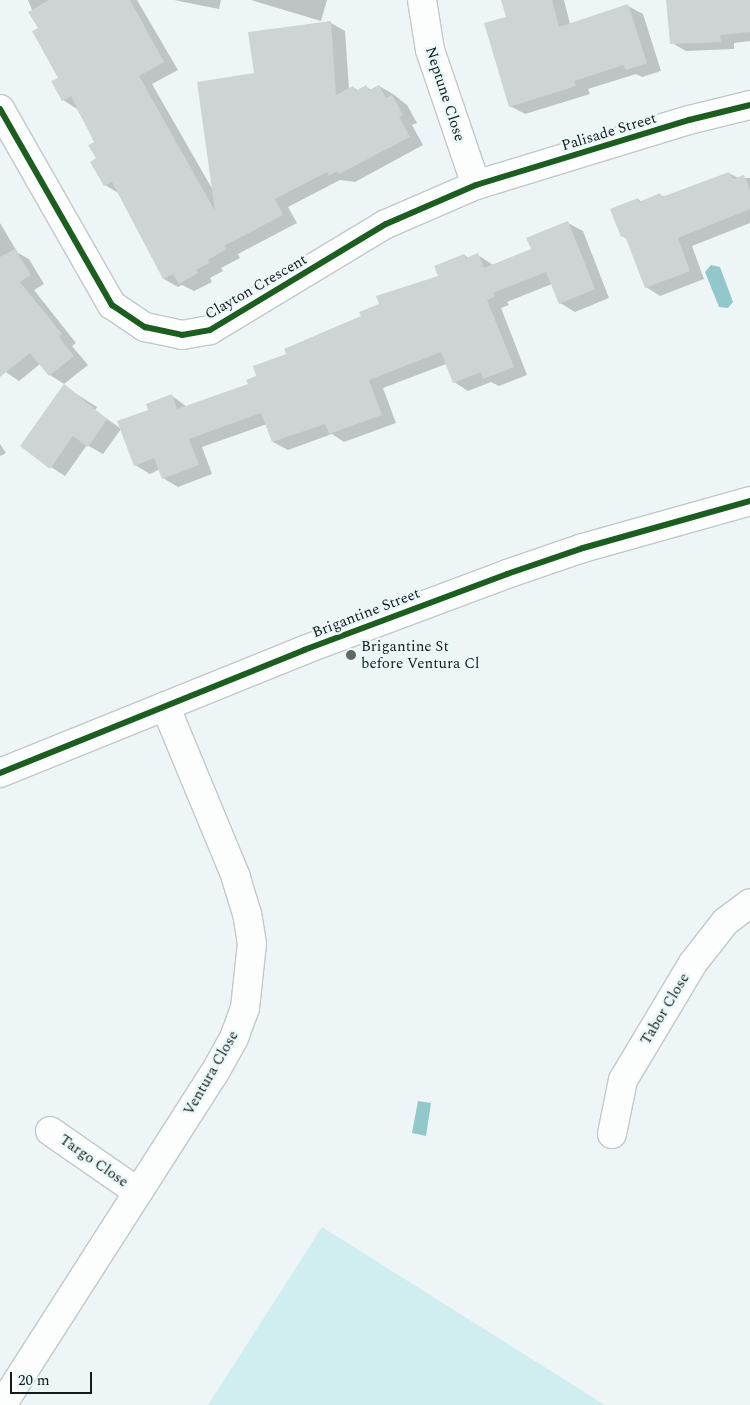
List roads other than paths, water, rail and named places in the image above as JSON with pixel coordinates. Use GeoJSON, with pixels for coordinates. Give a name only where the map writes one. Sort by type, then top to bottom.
{"type":"FeatureCollection","features":[{"type":"Feature","properties":{"kind":"street","name":"Neptune Close"},"geometry":{"type":"LineString","coordinates":[[422,0],[430,50],[476,185]]}},
{"type":"Feature","properties":{"kind":"street","name":"Palisade Street"},"geometry":{"type":"LineString","coordinates":[[476,185],[689,120],[750,105]]}},
{"type":"Feature","properties":{"kind":"street","name":"Clayton Crescent"},"geometry":{"type":"LineString","coordinates":[[0,109],[112,305],[145,326],[182,335],[210,330],[386,224],[476,185]]}},
{"type":"Feature","properties":{"kind":"street","name":"Brigantine Street"},"geometry":{"type":"LineString","coordinates":[[0,773],[165,706],[506,574],[583,548],[749,506]]}},
{"type":"Feature","properties":{"kind":"street","name":"Ventura Close"},"geometry":{"type":"LineString","coordinates":[[2,1405],[234,1038],[250,978],[252,944],[236,877],[165,706]]}},
{"type":"Feature","properties":{"kind":"street","name":"Tabor Close"},"geometry":{"type":"LineString","coordinates":[[612,1134],[623,1080],[693,963],[726,922],[750,903]]}},
{"type":"Feature","properties":{"kind":"street","name":"Targo Close"},"geometry":{"type":"LineString","coordinates":[[50,1131],[138,1192]]}},
{"type":"Feature","properties":{"kind":"water"},"geometry":{"type":"Polygon","coordinates":[[[711,265],[720,267],[733,302],[728,308],[719,307],[705,272],[711,265]]]}},
{"type":"Feature","properties":{"kind":"water"},"geometry":{"type":"Polygon","coordinates":[[[418,1101],[431,1103],[426,1136],[412,1133],[418,1101]]]}},
{"type":"Feature","properties":{"kind":"place","name":"Brigantine St before Ventura Cl"},"geometry":{"type":"Point","coordinates":[351,655]}}]}
